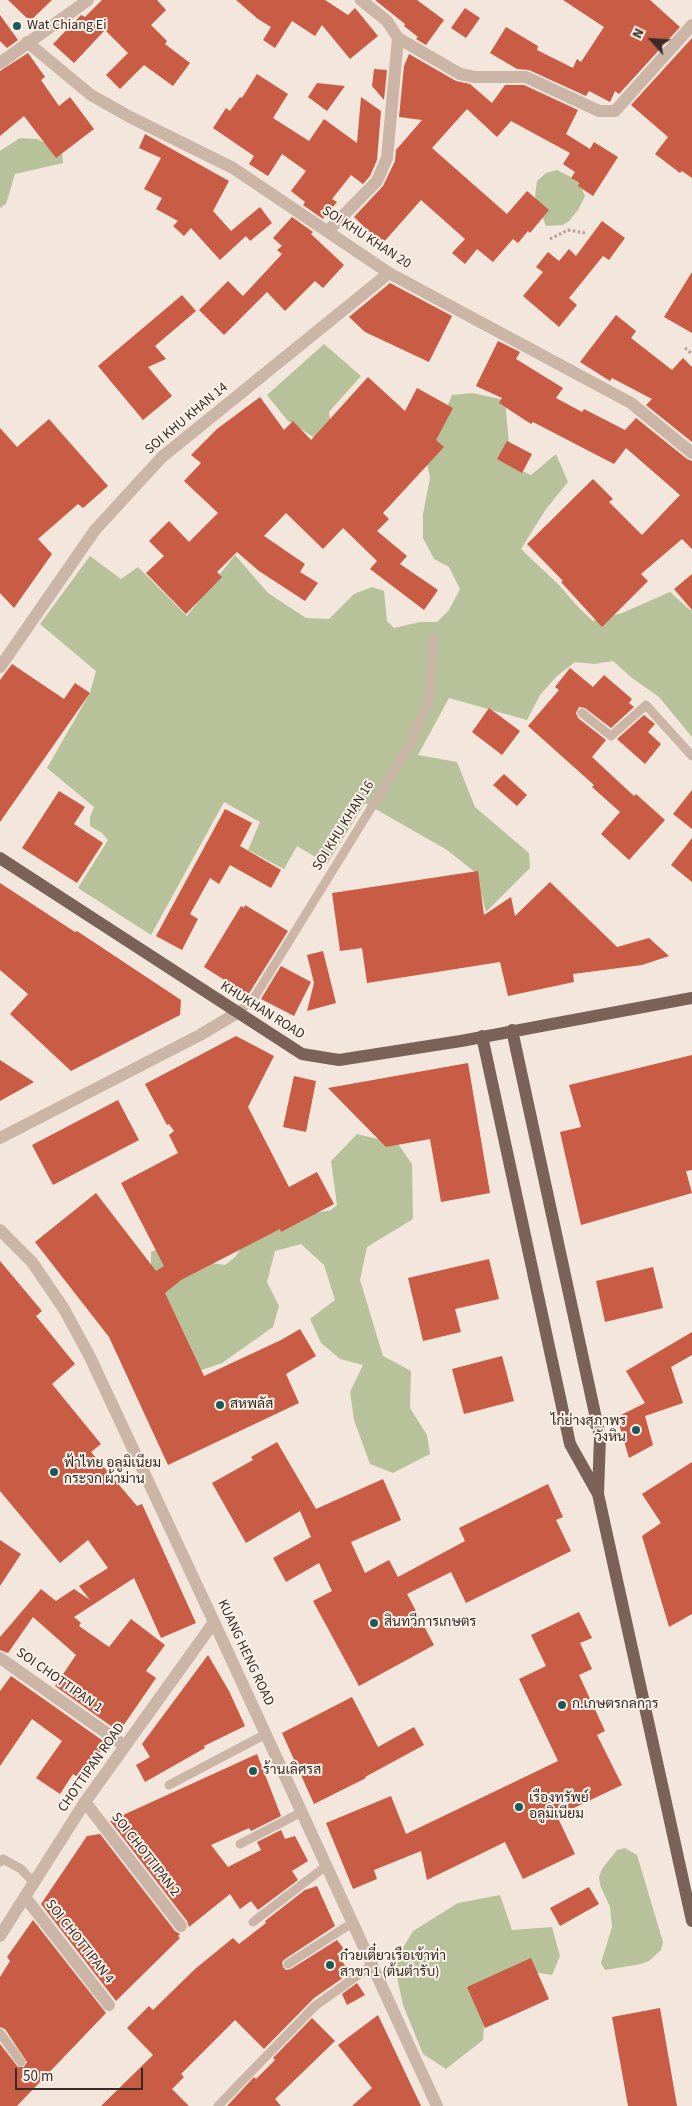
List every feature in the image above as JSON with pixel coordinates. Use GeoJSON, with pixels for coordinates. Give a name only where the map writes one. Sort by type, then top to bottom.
{"type":"FeatureCollection","features":[{"type":"Feature","properties":{"kind":"main road","name":"KHUKHAN ROAD"},"geometry":{"type":"LineString","coordinates":[[0,858],[302,1054],[339,1060],[692,998]]}},
{"type":"Feature","properties":{"kind":"main road"},"geometry":{"type":"LineString","coordinates":[[512,1030],[600,1437],[598,1494],[692,1921]]}},
{"type":"Feature","properties":{"kind":"main road"},"geometry":{"type":"LineString","coordinates":[[482,1036],[570,1444],[598,1494]]}},
{"type":"Feature","properties":{"kind":"street"},"geometry":{"type":"LineString","coordinates":[[0,63],[88,0]]}},
{"type":"Feature","properties":{"kind":"street"},"geometry":{"type":"LineString","coordinates":[[361,0],[387,21],[398,38],[460,74],[474,77],[526,77],[600,111],[615,111],[692,25]]}},
{"type":"Feature","properties":{"kind":"street"},"geometry":{"type":"LineString","coordinates":[[328,231],[377,181],[387,158],[398,38]]}},
{"type":"Feature","properties":{"kind":"street","name":"SOI KHU KHAN 20"},"geometry":{"type":"LineString","coordinates":[[27,42],[91,94],[130,117],[233,168],[389,273],[631,403],[692,453]]}},
{"type":"Feature","properties":{"kind":"street","name":"SOI KHU KHAN 14"},"geometry":{"type":"LineString","coordinates":[[0,667],[95,530],[162,457],[389,273]]}},
{"type":"Feature","properties":{"kind":"street"},"geometry":{"type":"LineString","coordinates":[[0,1138],[200,1035],[237,1013]]}},
{"type":"Feature","properties":{"kind":"street","name":"KUANG HENG ROAD"},"geometry":{"type":"LineString","coordinates":[[0,1230],[32,1262],[64,1309],[90,1357],[437,2106]]}},
{"type":"Feature","properties":{"kind":"street","name":"CHOTTIPAN ROAD"},"geometry":{"type":"LineString","coordinates":[[0,1936],[85,1802],[214,1622]]}},
{"type":"Feature","properties":{"kind":"street","name":"SOI CHOTTIPAN 1"},"geometry":{"type":"LineString","coordinates":[[0,1658],[126,1746]]}},
{"type":"Feature","properties":{"kind":"street","name":"SOI CHOTTIPAN 2"},"geometry":{"type":"LineString","coordinates":[[85,1802],[182,1926]]}},
{"type":"Feature","properties":{"kind":"street","name":"SOI CHOTTIPAN 4"},"geometry":{"type":"LineString","coordinates":[[26,1897],[109,2005]]}},
{"type":"Feature","properties":{"kind":"lane","name":"SOI KHU KHAN 16"},"geometry":{"type":"LineString","coordinates":[[237,1013],[254,998],[410,745],[429,699],[434,638]]}},
{"type":"Feature","properties":{"kind":"lane"},"geometry":{"type":"LineString","coordinates":[[582,713],[611,736],[646,705],[692,756]]}},
{"type":"Feature","properties":{"kind":"lane"},"geometry":{"type":"LineString","coordinates":[[169,1785],[266,1734]]}},
{"type":"Feature","properties":{"kind":"lane"},"geometry":{"type":"LineString","coordinates":[[240,1844],[302,1812]]}},
{"type":"Feature","properties":{"kind":"lane"},"geometry":{"type":"LineString","coordinates":[[0,1862],[3,1859],[21,1869],[34,1883]]}},
{"type":"Feature","properties":{"kind":"lane"},"geometry":{"type":"LineString","coordinates":[[253,1922],[326,1866]]}},
{"type":"Feature","properties":{"kind":"lane"},"geometry":{"type":"LineString","coordinates":[[288,1964],[352,1923]]}},
{"type":"Feature","properties":{"kind":"lane"},"geometry":{"type":"LineString","coordinates":[[218,2106],[316,2006],[372,1966]]}},
{"type":"Feature","properties":{"kind":"lane"},"geometry":{"type":"LineString","coordinates":[[0,2033],[21,2062]]}},
{"type":"Feature","properties":{"kind":"path"},"geometry":{"type":"LineString","coordinates":[[550,239],[568,230],[585,233]]}},
{"type":"Feature","properties":{"kind":"path"},"geometry":{"type":"LineString","coordinates":[[685,348],[692,354]]}},
{"type":"Feature","properties":{"kind":"green space"},"geometry":{"type":"Polygon","coordinates":[[[20,138],[37,139],[62,151],[63,163],[15,174],[6,204],[0,208],[0,151],[20,138]]]}},
{"type":"Feature","properties":{"kind":"green space"},"geometry":{"type":"Polygon","coordinates":[[[557,170],[569,176],[580,185],[585,196],[578,210],[569,221],[563,225],[546,226],[535,196],[537,181],[546,173],[557,170]]]}},
{"type":"Feature","properties":{"kind":"green space"},"geometry":{"type":"Polygon","coordinates":[[[324,344],[361,376],[329,412],[333,441],[326,445],[288,421],[267,395],[324,344]]]}},
{"type":"Feature","properties":{"kind":"green space"},"geometry":{"type":"Polygon","coordinates":[[[472,393],[505,400],[511,466],[531,475],[556,454],[568,482],[546,509],[521,549],[559,585],[579,608],[593,621],[622,613],[670,592],[692,610],[692,737],[659,697],[632,678],[613,661],[594,664],[575,662],[557,676],[540,695],[527,720],[449,698],[418,755],[457,762],[475,807],[529,853],[530,868],[486,912],[476,873],[447,850],[365,803],[327,864],[297,846],[284,869],[248,850],[260,822],[224,802],[151,935],[78,888],[108,840],[102,833],[90,826],[90,817],[94,807],[47,768],[90,693],[96,671],[40,624],[90,556],[121,579],[138,567],[187,616],[235,555],[268,593],[306,618],[329,619],[354,594],[372,587],[384,591],[387,621],[394,628],[420,622],[437,622],[449,610],[460,589],[449,567],[434,559],[423,538],[423,514],[430,478],[426,458],[452,395],[472,393]]]}},
{"type":"Feature","properties":{"kind":"green space"},"geometry":{"type":"Polygon","coordinates":[[[357,1134],[398,1144],[412,1164],[413,1219],[367,1247],[360,1280],[383,1356],[411,1371],[410,1408],[427,1435],[430,1454],[393,1473],[370,1464],[354,1420],[350,1392],[363,1365],[340,1359],[321,1343],[310,1319],[335,1300],[324,1265],[301,1244],[275,1251],[267,1282],[279,1306],[273,1327],[222,1363],[199,1371],[151,1270],[151,1252],[175,1241],[197,1261],[225,1265],[236,1256],[247,1238],[263,1223],[331,1210],[337,1205],[331,1161],[357,1134]]]}},
{"type":"Feature","properties":{"kind":"green space"},"geometry":{"type":"Polygon","coordinates":[[[625,1848],[637,1855],[663,1942],[661,1950],[649,1961],[605,1970],[601,1963],[612,1927],[610,1907],[600,1885],[599,1877],[602,1869],[617,1850],[625,1848]]]}},
{"type":"Feature","properties":{"kind":"green space"},"geometry":{"type":"Polygon","coordinates":[[[500,1895],[512,1930],[552,1927],[560,1956],[552,1975],[519,1970],[485,2009],[483,2040],[446,2069],[423,2054],[403,2005],[394,1963],[413,1931],[458,1903],[500,1895]]]}},
{"type":"Feature","properties":{"kind":"building"},"geometry":{"type":"Polygon","coordinates":[[[8,0],[52,0],[30,21],[8,0]]]}},
{"type":"Feature","properties":{"kind":"building"},"geometry":{"type":"Polygon","coordinates":[[[102,0],[157,0],[166,10],[151,25],[167,41],[165,44],[190,63],[173,86],[144,65],[120,89],[106,75],[128,53],[105,30],[74,63],[53,44],[81,15],[85,17],[102,0]]]}},
{"type":"Feature","properties":{"kind":"building"},"geometry":{"type":"Polygon","coordinates":[[[236,0],[325,0],[348,15],[355,8],[378,36],[350,59],[322,25],[315,36],[292,21],[275,48],[263,40],[271,27],[258,19],[236,0]]]}},
{"type":"Feature","properties":{"kind":"building"},"geometry":{"type":"Polygon","coordinates":[[[375,0],[417,0],[444,20],[426,45],[416,39],[418,37],[404,26],[405,24],[375,0]]]}},
{"type":"Feature","properties":{"kind":"building"},"geometry":{"type":"Polygon","coordinates":[[[563,0],[650,0],[680,27],[619,94],[615,91],[610,102],[589,91],[586,96],[529,70],[517,69],[490,53],[506,27],[538,46],[537,50],[573,68],[577,59],[581,62],[604,27],[563,0]]]}},
{"type":"Feature","properties":{"kind":"building"},"geometry":{"type":"Polygon","coordinates":[[[465,8],[480,18],[466,38],[451,28],[465,8]]]}},
{"type":"Feature","properties":{"kind":"building"},"geometry":{"type":"Polygon","coordinates":[[[0,15],[18,40],[7,48],[0,41],[0,15]]]}},
{"type":"Feature","properties":{"kind":"building"},"geometry":{"type":"Polygon","coordinates":[[[692,38],[692,178],[682,171],[680,173],[655,154],[668,137],[631,105],[692,38]]]}},
{"type":"Feature","properties":{"kind":"building"},"geometry":{"type":"Polygon","coordinates":[[[28,53],[45,77],[41,80],[59,106],[70,97],[94,129],[56,158],[24,116],[0,136],[0,71],[28,53]]]}},
{"type":"Feature","properties":{"kind":"building"},"geometry":{"type":"Polygon","coordinates":[[[409,54],[456,81],[470,84],[492,103],[505,85],[524,85],[578,110],[566,134],[590,149],[594,142],[618,157],[593,196],[578,186],[579,183],[571,178],[575,172],[563,164],[570,153],[511,121],[497,137],[467,109],[432,148],[507,214],[527,191],[549,210],[530,233],[528,231],[518,243],[513,239],[493,262],[477,249],[465,264],[452,253],[465,239],[421,200],[382,244],[354,217],[383,186],[395,161],[396,150],[422,120],[399,117],[404,66],[409,54]]]}},
{"type":"Feature","properties":{"kind":"building"},"geometry":{"type":"Polygon","coordinates":[[[374,69],[387,70],[384,100],[372,86],[374,69]]]}},
{"type":"Feature","properties":{"kind":"building"},"geometry":{"type":"Polygon","coordinates":[[[257,74],[288,94],[273,118],[309,141],[324,119],[357,143],[361,97],[381,111],[377,160],[370,176],[363,184],[351,175],[332,199],[337,202],[323,219],[303,205],[305,202],[291,191],[306,171],[282,154],[268,176],[249,164],[254,156],[213,128],[226,108],[230,111],[240,97],[242,98],[257,74]]]}},
{"type":"Feature","properties":{"kind":"building"},"geometry":{"type":"Polygon","coordinates":[[[317,83],[345,86],[327,111],[308,97],[317,83]]]}},
{"type":"Feature","properties":{"kind":"building"},"geometry":{"type":"Polygon","coordinates":[[[145,134],[229,181],[213,211],[231,231],[260,207],[272,223],[250,241],[246,236],[220,260],[191,228],[184,236],[173,226],[178,221],[156,209],[162,198],[144,189],[161,158],[139,148],[145,134]]]}},
{"type":"Feature","properties":{"kind":"building"},"geometry":{"type":"Polygon","coordinates":[[[292,217],[313,232],[311,234],[344,265],[323,288],[315,281],[285,311],[267,292],[224,335],[199,310],[228,281],[243,296],[282,254],[277,250],[282,246],[273,238],[292,217]]]}},
{"type":"Feature","properties":{"kind":"building"},"geometry":{"type":"Polygon","coordinates":[[[602,221],[625,238],[609,260],[603,256],[569,298],[577,305],[559,327],[523,296],[543,272],[536,267],[548,252],[559,261],[569,249],[576,256],[602,221]]]}},
{"type":"Feature","properties":{"kind":"building"},"geometry":{"type":"Polygon","coordinates":[[[692,272],[692,333],[664,317],[692,272]]]}},
{"type":"Feature","properties":{"kind":"building"},"geometry":{"type":"Polygon","coordinates":[[[390,283],[452,316],[429,362],[365,332],[349,317],[390,283]]]}},
{"type":"Feature","properties":{"kind":"building"},"geometry":{"type":"Polygon","coordinates":[[[182,295],[196,311],[155,346],[166,359],[148,367],[172,396],[143,420],[98,366],[182,295]]]}},
{"type":"Feature","properties":{"kind":"building"},"geometry":{"type":"Polygon","coordinates":[[[616,315],[636,331],[631,338],[672,370],[683,358],[692,367],[692,442],[646,405],[652,399],[612,378],[610,381],[580,362],[616,315]]]}},
{"type":"Feature","properties":{"kind":"building"},"geometry":{"type":"Polygon","coordinates":[[[498,341],[520,352],[516,359],[563,388],[556,398],[582,412],[584,409],[625,430],[636,418],[692,461],[692,549],[682,539],[641,574],[648,581],[602,627],[561,582],[563,581],[527,544],[593,479],[613,499],[609,502],[642,535],[680,495],[626,448],[614,464],[533,422],[531,424],[499,403],[502,398],[476,386],[498,341]]]}},
{"type":"Feature","properties":{"kind":"building"},"geometry":{"type":"Polygon","coordinates":[[[368,377],[405,411],[417,388],[453,408],[436,440],[444,447],[383,513],[389,519],[377,531],[407,556],[400,564],[438,590],[424,610],[370,569],[377,561],[343,528],[323,549],[286,513],[264,536],[305,564],[300,572],[318,583],[305,601],[259,571],[237,552],[217,572],[222,577],[186,614],[146,573],[164,556],[149,541],[169,521],[189,542],[218,513],[184,481],[201,463],[191,455],[217,429],[260,397],[284,430],[293,421],[311,440],[368,377]]]}},
{"type":"Feature","properties":{"kind":"building"},"geometry":{"type":"Polygon","coordinates":[[[49,419],[108,486],[83,508],[78,504],[38,539],[52,554],[14,608],[0,593],[0,428],[17,447],[49,419]]]}},
{"type":"Feature","properties":{"kind":"building"},"geometry":{"type":"Polygon","coordinates":[[[507,441],[532,454],[522,473],[497,459],[507,441]]]}},
{"type":"Feature","properties":{"kind":"building"},"geometry":{"type":"Polygon","coordinates":[[[692,574],[692,610],[674,589],[692,574]]]}},
{"type":"Feature","properties":{"kind":"building"},"geometry":{"type":"Polygon","coordinates":[[[12,664],[64,699],[75,683],[90,693],[0,822],[0,680],[12,664]]]}},
{"type":"Feature","properties":{"kind":"building"},"geometry":{"type":"Polygon","coordinates":[[[570,668],[593,687],[604,675],[632,699],[629,703],[634,707],[611,728],[585,708],[579,707],[576,713],[578,718],[606,740],[592,757],[634,796],[636,794],[665,820],[629,860],[601,834],[620,812],[592,787],[594,785],[528,726],[559,690],[555,687],[570,668]]]}},
{"type":"Feature","properties":{"kind":"building"},"geometry":{"type":"Polygon","coordinates":[[[489,708],[520,731],[502,755],[472,732],[489,708]]]}},
{"type":"Feature","properties":{"kind":"building"},"geometry":{"type":"Polygon","coordinates":[[[644,715],[655,724],[648,732],[661,744],[645,764],[617,739],[644,715]]]}},
{"type":"Feature","properties":{"kind":"building"},"geometry":{"type":"Polygon","coordinates":[[[504,774],[527,795],[517,806],[493,785],[504,774]]]}},
{"type":"Feature","properties":{"kind":"building"},"geometry":{"type":"Polygon","coordinates":[[[692,790],[692,829],[673,814],[692,790]]]}},
{"type":"Feature","properties":{"kind":"building"},"geometry":{"type":"Polygon","coordinates":[[[59,791],[85,807],[74,824],[103,843],[77,883],[22,848],[59,791]]]}},
{"type":"Feature","properties":{"kind":"building"},"geometry":{"type":"Polygon","coordinates":[[[225,809],[252,823],[240,846],[281,870],[271,888],[230,865],[219,884],[210,878],[190,914],[198,919],[182,950],[156,936],[225,809]]]}},
{"type":"Feature","properties":{"kind":"building"},"geometry":{"type":"Polygon","coordinates":[[[692,838],[692,882],[671,865],[692,838]]]}},
{"type":"Feature","properties":{"kind":"building"},"geometry":{"type":"Polygon","coordinates":[[[478,871],[484,915],[511,897],[515,916],[550,882],[617,947],[649,938],[669,956],[642,965],[573,974],[574,982],[508,996],[500,962],[367,983],[362,948],[340,951],[332,893],[478,871]]]}},
{"type":"Feature","properties":{"kind":"building"},"geometry":{"type":"Polygon","coordinates":[[[0,883],[181,1000],[180,1015],[71,1071],[10,1014],[28,994],[0,970],[0,883]]]}},
{"type":"Feature","properties":{"kind":"building"},"geometry":{"type":"Polygon","coordinates":[[[245,905],[288,931],[248,995],[204,967],[241,906],[244,908],[245,905]]]}},
{"type":"Feature","properties":{"kind":"building"},"geometry":{"type":"Polygon","coordinates":[[[323,951],[336,1003],[307,1011],[314,983],[307,955],[323,951]]]}},
{"type":"Feature","properties":{"kind":"building"},"geometry":{"type":"Polygon","coordinates":[[[281,966],[311,982],[294,1016],[261,999],[281,966]]]}},
{"type":"Feature","properties":{"kind":"building"},"geometry":{"type":"Polygon","coordinates":[[[236,1036],[274,1056],[248,1107],[289,1187],[317,1172],[334,1204],[281,1232],[280,1229],[181,1280],[165,1293],[204,1376],[281,1340],[300,1329],[316,1356],[286,1374],[299,1403],[168,1465],[109,1337],[35,1242],[96,1193],[156,1271],[164,1266],[121,1183],[178,1153],[169,1135],[174,1131],[169,1124],[167,1125],[145,1084],[236,1036]]]}},
{"type":"Feature","properties":{"kind":"building"},"geometry":{"type":"Polygon","coordinates":[[[692,1055],[692,1170],[686,1171],[692,1193],[581,1225],[560,1132],[581,1127],[569,1085],[692,1055]]]}},
{"type":"Feature","properties":{"kind":"building"},"geometry":{"type":"Polygon","coordinates":[[[0,1060],[34,1082],[0,1101],[0,1060]]]}},
{"type":"Feature","properties":{"kind":"building"},"geometry":{"type":"Polygon","coordinates":[[[468,1063],[490,1193],[441,1202],[430,1139],[386,1147],[328,1088],[468,1063]]]}},
{"type":"Feature","properties":{"kind":"building"},"geometry":{"type":"Polygon","coordinates":[[[294,1076],[316,1081],[306,1132],[283,1127],[294,1076]]]}},
{"type":"Feature","properties":{"kind":"building"},"geometry":{"type":"Polygon","coordinates":[[[118,1100],[139,1140],[53,1185],[32,1145],[118,1100]]]}},
{"type":"Feature","properties":{"kind":"building"},"geometry":{"type":"Polygon","coordinates":[[[489,1259],[499,1299],[455,1309],[461,1332],[423,1341],[408,1278],[489,1259]]]}},
{"type":"Feature","properties":{"kind":"building"},"geometry":{"type":"Polygon","coordinates":[[[0,1261],[42,1311],[36,1316],[75,1364],[52,1384],[101,1444],[91,1452],[137,1506],[142,1504],[196,1623],[161,1638],[134,1578],[74,1617],[81,1623],[79,1626],[109,1647],[131,1619],[165,1645],[146,1671],[156,1678],[121,1729],[117,1727],[115,1729],[55,1686],[76,1655],[33,1617],[8,1653],[0,1650],[0,1637],[41,1589],[56,1601],[74,1589],[90,1600],[79,1586],[108,1568],[88,1540],[60,1563],[0,1491],[0,1261]]]}},
{"type":"Feature","properties":{"kind":"building"},"geometry":{"type":"Polygon","coordinates":[[[653,1267],[663,1308],[605,1322],[596,1281],[653,1267]]]}},
{"type":"Feature","properties":{"kind":"building"},"geometry":{"type":"Polygon","coordinates":[[[692,1332],[692,1355],[671,1367],[683,1403],[645,1416],[653,1445],[629,1458],[617,1417],[645,1403],[626,1371],[692,1332]]]}},
{"type":"Feature","properties":{"kind":"building"},"geometry":{"type":"Polygon","coordinates":[[[502,1356],[514,1401],[464,1414],[452,1369],[502,1356]]]}},
{"type":"Feature","properties":{"kind":"building"},"geometry":{"type":"Polygon","coordinates":[[[277,1442],[316,1509],[383,1479],[401,1520],[351,1542],[365,1573],[389,1560],[398,1577],[465,1541],[459,1528],[548,1484],[563,1517],[556,1520],[571,1551],[466,1603],[451,1572],[407,1594],[434,1645],[359,1686],[313,1601],[332,1591],[319,1563],[286,1582],[273,1558],[311,1537],[300,1511],[246,1543],[212,1483],[253,1460],[251,1457],[277,1442]]]}},
{"type":"Feature","properties":{"kind":"building"},"geometry":{"type":"Polygon","coordinates":[[[692,1462],[692,1614],[669,1627],[642,1536],[661,1523],[642,1494],[692,1462]]]}},
{"type":"Feature","properties":{"kind":"building"},"geometry":{"type":"Polygon","coordinates":[[[0,1540],[21,1554],[0,1586],[0,1540]]]}},
{"type":"Feature","properties":{"kind":"building"},"geometry":{"type":"Polygon","coordinates":[[[579,1612],[592,1638],[580,1643],[592,1669],[579,1675],[605,1731],[597,1735],[622,1785],[557,1816],[575,1854],[523,1879],[505,1842],[427,1880],[421,1851],[374,1870],[377,1879],[353,1889],[326,1823],[391,1796],[406,1834],[558,1761],[519,1679],[546,1666],[531,1635],[579,1612]]]}},
{"type":"Feature","properties":{"kind":"building"},"geometry":{"type":"Polygon","coordinates":[[[208,1655],[229,1691],[245,1726],[204,1746],[205,1748],[145,1782],[136,1765],[150,1757],[142,1744],[208,1655]]]}},
{"type":"Feature","properties":{"kind":"building"},"geometry":{"type":"Polygon","coordinates":[[[11,1676],[106,1743],[82,1780],[73,1774],[60,1794],[36,1778],[62,1741],[32,1719],[0,1766],[0,1691],[11,1676]]]}},
{"type":"Feature","properties":{"kind":"building"},"geometry":{"type":"Polygon","coordinates":[[[352,1697],[378,1747],[414,1727],[424,1745],[366,1778],[314,1804],[282,1733],[352,1697]]]}},
{"type":"Feature","properties":{"kind":"building"},"geometry":{"type":"Polygon","coordinates":[[[257,1754],[281,1816],[251,1831],[249,1828],[211,1845],[228,1867],[261,1850],[257,1842],[281,1830],[285,1839],[295,1836],[308,1861],[292,1871],[298,1880],[258,1910],[251,1901],[240,1909],[230,1894],[189,1927],[187,1921],[110,1821],[257,1754]]]}},
{"type":"Feature","properties":{"kind":"building"},"geometry":{"type":"Polygon","coordinates":[[[100,1834],[175,1931],[180,1934],[178,1936],[180,1938],[116,2001],[41,1904],[87,1836],[100,1834]]]}},
{"type":"Feature","properties":{"kind":"building"},"geometry":{"type":"Polygon","coordinates":[[[317,1886],[335,1926],[285,1959],[282,1962],[283,1967],[286,1970],[291,1969],[337,1940],[344,1949],[337,1954],[350,1973],[314,1998],[264,2049],[235,2020],[181,2074],[184,2077],[172,2089],[189,2106],[101,2106],[153,2055],[127,2028],[149,2006],[153,2010],[195,1969],[233,1938],[239,1944],[305,1890],[317,1886]]]}},
{"type":"Feature","properties":{"kind":"building"},"geometry":{"type":"Polygon","coordinates":[[[589,1887],[599,1904],[560,1926],[550,1908],[589,1887]]]}},
{"type":"Feature","properties":{"kind":"building"},"geometry":{"type":"Polygon","coordinates":[[[33,1920],[106,2013],[17,2106],[0,2106],[0,2044],[18,2067],[24,2067],[27,2062],[5,2029],[0,2027],[0,1977],[10,1961],[7,1957],[33,1920]]]}},
{"type":"Feature","properties":{"kind":"building"},"geometry":{"type":"Polygon","coordinates":[[[531,1958],[549,1999],[485,2028],[467,1987],[531,1958]]]}},
{"type":"Feature","properties":{"kind":"building"},"geometry":{"type":"Polygon","coordinates":[[[357,1983],[365,1995],[347,2005],[342,1994],[357,1983]]]}},
{"type":"Feature","properties":{"kind":"building"},"geometry":{"type":"Polygon","coordinates":[[[660,2008],[677,2106],[628,2106],[612,2017],[660,2008]]]}},
{"type":"Feature","properties":{"kind":"building"},"geometry":{"type":"Polygon","coordinates":[[[378,2015],[421,2106],[352,2106],[372,2088],[338,2045],[378,2015]]]}},
{"type":"Feature","properties":{"kind":"building"},"geometry":{"type":"Polygon","coordinates":[[[312,2018],[335,2041],[275,2099],[281,2106],[227,2106],[254,2077],[256,2079],[275,2060],[273,2058],[312,2018]]]}},
{"type":"Feature","properties":{"kind":"place","name":"Wat Chiang Ei"},"geometry":{"type":"Point","coordinates":[17,26]}},
{"type":"Feature","properties":{"kind":"place","name":"สหพลัส"},"geometry":{"type":"Point","coordinates":[220,1405]}},
{"type":"Feature","properties":{"kind":"place","name":"ไก่ย่างสุภาพร วังหิน"},"geometry":{"type":"Point","coordinates":[636,1430]}},
{"type":"Feature","properties":{"kind":"place","name":"ฟ้าไทย อลูมิเนียม กระจก ผ้าม่าน"},"geometry":{"type":"Point","coordinates":[54,1472]}},
{"type":"Feature","properties":{"kind":"place","name":"สินทวีการเกษตร"},"geometry":{"type":"Point","coordinates":[374,1623]}},
{"type":"Feature","properties":{"kind":"place","name":"ก.เกษตรกลการ"},"geometry":{"type":"Point","coordinates":[562,1705]}},
{"type":"Feature","properties":{"kind":"place","name":"ร้านเลิศรส"},"geometry":{"type":"Point","coordinates":[253,1771]}},
{"type":"Feature","properties":{"kind":"place","name":"เรืองทรัพย์ อลูมิเนียม"},"geometry":{"type":"Point","coordinates":[519,1807]}},
{"type":"Feature","properties":{"kind":"place","name":"ก๋วยเตี๋ยวเรือเข้าท่า สาขา 1 (ต้นตำรับ)"},"geometry":{"type":"Point","coordinates":[330,1965]}}]}
